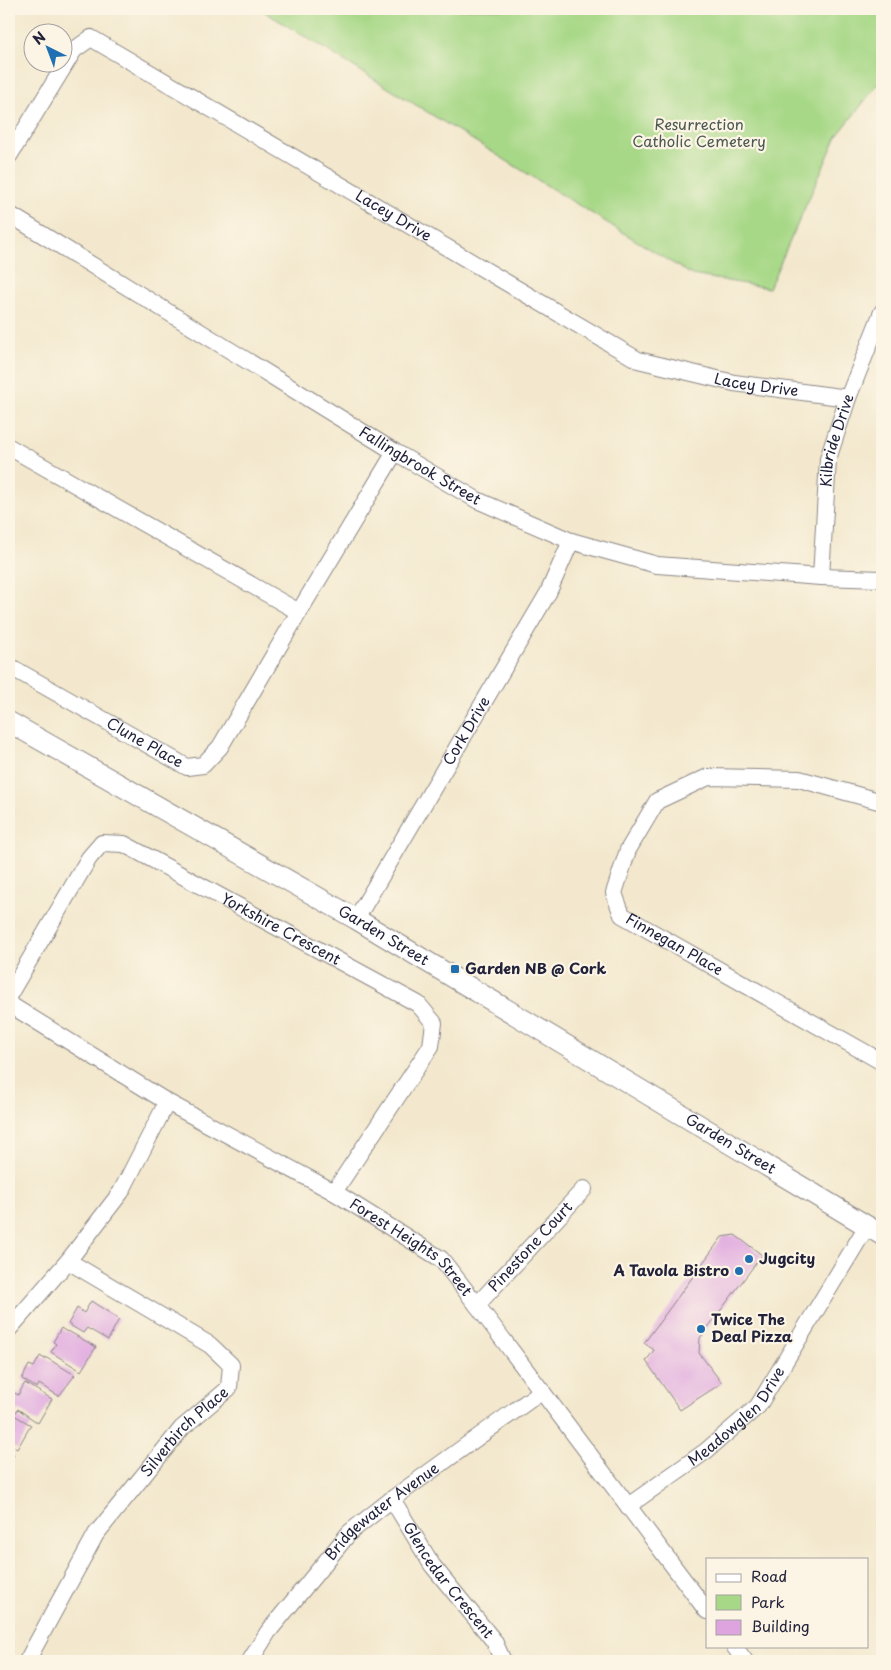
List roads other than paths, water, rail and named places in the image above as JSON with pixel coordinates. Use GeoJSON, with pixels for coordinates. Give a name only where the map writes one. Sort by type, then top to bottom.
{"type":"FeatureCollection","features":[{"type":"Feature","properties":{"kind":"street","name":"Lacey Drive"},"geometry":{"type":"LineString","coordinates":[[9,156],[74,50],[91,38],[638,360],[734,383],[848,398]]}},
{"type":"Feature","properties":{"kind":"street","name":"Fallingbrook Street"},"geometry":{"type":"LineString","coordinates":[[9,214],[395,452],[478,500],[571,541],[657,565],[821,578],[882,579]]}},
{"type":"Feature","properties":{"kind":"street","name":"Kilbride Drive"},"geometry":{"type":"LineString","coordinates":[[821,578],[828,459],[848,398],[882,312]]}},
{"type":"Feature","properties":{"kind":"street"},"geometry":{"type":"LineString","coordinates":[[9,447],[299,612]]}},
{"type":"Feature","properties":{"kind":"street","name":"Clune Place"},"geometry":{"type":"LineString","coordinates":[[9,666],[187,766],[203,765],[220,747],[395,452]]}},
{"type":"Feature","properties":{"kind":"street","name":"Cork Drive"},"geometry":{"type":"LineString","coordinates":[[356,919],[548,593],[571,541]]}},
{"type":"Feature","properties":{"kind":"street","name":"Garden Street"},"geometry":{"type":"LineString","coordinates":[[9,722],[356,919],[875,1231]]}},
{"type":"Feature","properties":{"kind":"street","name":"Finnegan Place"},"geometry":{"type":"LineString","coordinates":[[882,802],[799,779],[708,777],[657,801],[628,850],[614,893],[622,916],[882,1062]]}},
{"type":"Feature","properties":{"kind":"street","name":"Yorkshire Crescent"},"geometry":{"type":"LineString","coordinates":[[9,996],[89,858],[102,843],[109,843],[124,844],[418,1004],[434,1023],[431,1046],[334,1192]]}},
{"type":"Feature","properties":{"kind":"street","name":"Forest Heights Street"},"geometry":{"type":"LineString","coordinates":[[9,1004],[167,1102],[334,1192],[441,1259],[706,1610]]}},
{"type":"Feature","properties":{"kind":"street"},"geometry":{"type":"LineString","coordinates":[[9,1329],[68,1261],[121,1192],[167,1102]]}},
{"type":"Feature","properties":{"kind":"street","name":"Pinestone Court"},"geometry":{"type":"LineString","coordinates":[[477,1305],[584,1189]]}},
{"type":"Feature","properties":{"kind":"street","name":"Meadowglen Drive"},"geometry":{"type":"LineString","coordinates":[[628,1506],[706,1451],[758,1406],[875,1231]]}},
{"type":"Feature","properties":{"kind":"street","name":"Silverbirch Place"},"geometry":{"type":"LineString","coordinates":[[27,1661],[96,1534],[182,1428],[229,1388],[231,1365],[210,1345],[68,1261]]}},
{"type":"Feature","properties":{"kind":"street","name":"Bridgewater Avenue"},"geometry":{"type":"LineString","coordinates":[[250,1661],[268,1632],[350,1532],[392,1499],[542,1391]]}},
{"type":"Feature","properties":{"kind":"street","name":"Glencedar Crescent"},"geometry":{"type":"LineString","coordinates":[[392,1499],[432,1565],[494,1641],[503,1661]]}},
{"type":"Feature","properties":{"kind":"street"},"geometry":{"type":"LineString","coordinates":[[735,1648],[745,1661]]}},
{"type":"Feature","properties":{"kind":"place","name":"Garden NB @ Cork"},"geometry":{"type":"Point","coordinates":[455,969]}},
{"type":"Feature","properties":{"kind":"place","name":"Jugcity"},"geometry":{"type":"Point","coordinates":[749,1259]}},
{"type":"Feature","properties":{"kind":"place","name":"A Tavola Bistro"},"geometry":{"type":"Point","coordinates":[739,1271]}},
{"type":"Feature","properties":{"kind":"place","name":"Twice The Deal Pizza"},"geometry":{"type":"Point","coordinates":[701,1329]}},
{"type":"Feature","properties":{"kind":"park label","name":"Resurrection Catholic Cemetery"},"geometry":{"type":"Point","coordinates":[699,134]}}]}
